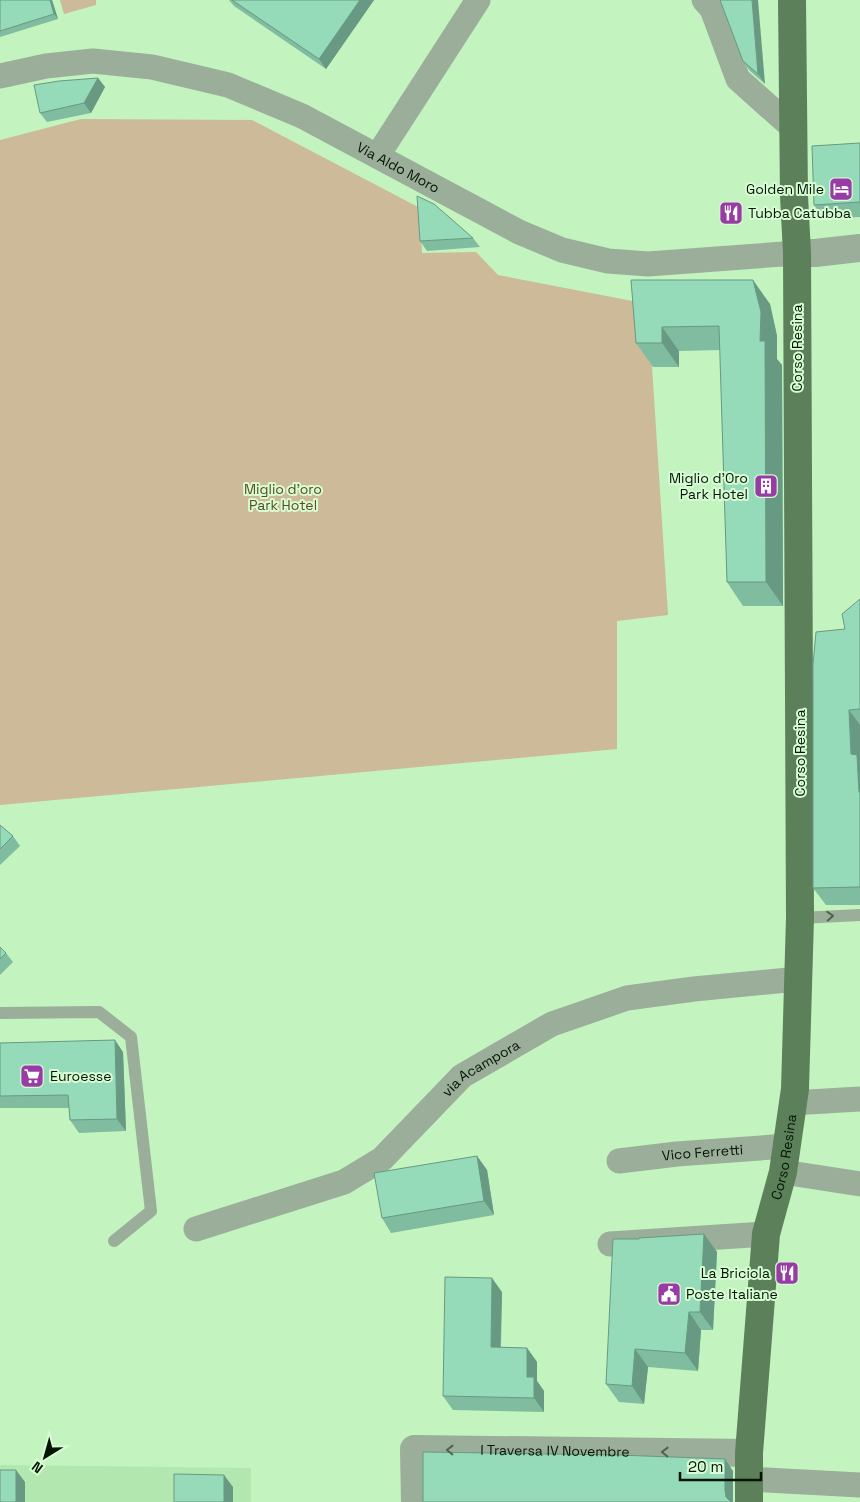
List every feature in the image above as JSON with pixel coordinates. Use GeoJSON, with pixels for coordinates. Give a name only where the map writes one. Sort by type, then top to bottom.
{"type":"FeatureCollection","features":[{"type":"Feature","properties":{"kind":"main road","name":"Corso Resina"},"geometry":{"type":"LineString","coordinates":[[749,1478],[766,1234],[785,1159],[794,1089],[800,918],[797,253],[794,196],[792,0]]}},
{"type":"Feature","properties":{"kind":"street"},"geometry":{"type":"LineString","coordinates":[[378,155],[478,0]]}},
{"type":"Feature","properties":{"kind":"street"},"geometry":{"type":"LineString","coordinates":[[704,0],[712,9],[738,79],[793,128]]}},
{"type":"Feature","properties":{"kind":"street","name":"Via Aldo Moro"},"geometry":{"type":"LineString","coordinates":[[0,76],[46,66],[93,61],[152,67],[228,85],[302,116],[519,232],[562,250],[608,261],[648,264],[797,253]]}},
{"type":"Feature","properties":{"kind":"street"},"geometry":{"type":"LineString","coordinates":[[797,253],[860,248]]}},
{"type":"Feature","properties":{"kind":"street","name":"via Acampora"},"geometry":{"type":"LineString","coordinates":[[196,1229],[344,1182],[382,1159],[462,1076],[552,1024],[626,998],[798,979]]}},
{"type":"Feature","properties":{"kind":"street"},"geometry":{"type":"LineString","coordinates":[[792,1103],[860,1099]]}},
{"type":"Feature","properties":{"kind":"street","name":"Vico Ferretti"},"geometry":{"type":"LineString","coordinates":[[618,1161],[677,1154],[785,1159],[860,1184]]}},
{"type":"Feature","properties":{"kind":"street"},"geometry":{"type":"LineString","coordinates":[[610,1244],[766,1234]]}},
{"type":"Feature","properties":{"kind":"street","name":"I Traversa IV Novembre"},"geometry":{"type":"LineString","coordinates":[[415,1502],[414,1449],[749,1478]]}},
{"type":"Feature","properties":{"kind":"street"},"geometry":{"type":"LineString","coordinates":[[749,1478],[860,1485]]}},
{"type":"Feature","properties":{"kind":"lane"},"geometry":{"type":"LineString","coordinates":[[800,918],[860,914]]}},
{"type":"Feature","properties":{"kind":"lane"},"geometry":{"type":"LineString","coordinates":[[0,1013],[99,1012],[131,1037],[152,1211],[114,1241]]}},
{"type":"Feature","properties":{"kind":"shaded area"},"geometry":{"type":"Polygon","coordinates":[[[0,1465],[251,1468],[251,1502],[0,1502],[0,1465]]]}},
{"type":"Feature","properties":{"kind":"green space"},"geometry":{"type":"Polygon","coordinates":[[[60,0],[96,0],[96,5],[64,14],[60,0]]]}},
{"type":"Feature","properties":{"kind":"green space","name":"Miglio d'oro Park Hotel"},"geometry":{"type":"Polygon","coordinates":[[[81,119],[252,120],[420,208],[422,253],[476,252],[498,275],[648,304],[668,615],[617,621],[617,749],[0,805],[0,140],[81,119]]]}},
{"type":"Feature","properties":{"kind":"building"},"geometry":{"type":"Polygon","coordinates":[[[0,0],[50,0],[54,14],[0,31],[0,0]]]}},
{"type":"Feature","properties":{"kind":"building"},"geometry":{"type":"Polygon","coordinates":[[[232,0],[360,0],[319,59],[232,0]]]}},
{"type":"Feature","properties":{"kind":"building"},"geometry":{"type":"Polygon","coordinates":[[[720,0],[752,0],[758,74],[743,61],[720,0]]]}},
{"type":"Feature","properties":{"kind":"building"},"geometry":{"type":"Polygon","coordinates":[[[98,78],[84,103],[40,113],[34,85],[98,78]]]}},
{"type":"Feature","properties":{"kind":"building","name":"Golden Mile"},"geometry":{"type":"Polygon","coordinates":[[[860,143],[860,202],[814,205],[812,146],[860,143]]]}},
{"type":"Feature","properties":{"kind":"building"},"geometry":{"type":"Polygon","coordinates":[[[417,196],[434,204],[473,238],[420,241],[417,196]]]}},
{"type":"Feature","properties":{"kind":"building"},"geometry":{"type":"Polygon","coordinates":[[[631,280],[753,280],[761,312],[760,341],[765,341],[766,582],[727,582],[719,326],[662,327],[662,343],[636,343],[631,280]]]}},
{"type":"Feature","properties":{"kind":"building"},"geometry":{"type":"Polygon","coordinates":[[[860,599],[860,709],[849,710],[851,754],[857,755],[860,792],[860,887],[813,888],[813,664],[816,632],[845,629],[842,614],[860,599]]]}},
{"type":"Feature","properties":{"kind":"building"},"geometry":{"type":"Polygon","coordinates":[[[0,825],[13,836],[0,849],[0,825]]]}},
{"type":"Feature","properties":{"kind":"building"},"geometry":{"type":"Polygon","coordinates":[[[0,947],[6,953],[0,959],[0,947]]]}},
{"type":"Feature","properties":{"kind":"building"},"geometry":{"type":"Polygon","coordinates":[[[115,1040],[117,1119],[70,1120],[68,1095],[0,1096],[0,1043],[115,1040]]]}},
{"type":"Feature","properties":{"kind":"building"},"geometry":{"type":"Polygon","coordinates":[[[477,1156],[484,1201],[382,1218],[374,1173],[477,1156]]]}},
{"type":"Feature","properties":{"kind":"building","name":"Poste Italiane"},"geometry":{"type":"Polygon","coordinates":[[[704,1234],[700,1312],[689,1312],[685,1353],[635,1349],[632,1386],[606,1384],[613,1239],[704,1234]]]}},
{"type":"Feature","properties":{"kind":"building"},"geometry":{"type":"Polygon","coordinates":[[[445,1277],[492,1278],[491,1347],[527,1348],[527,1377],[534,1377],[534,1398],[443,1396],[445,1277]]]}},
{"type":"Feature","properties":{"kind":"building"},"geometry":{"type":"Polygon","coordinates":[[[423,1452],[618,1455],[725,1459],[725,1490],[726,1497],[731,1502],[423,1502],[423,1452]]]}},
{"type":"Feature","properties":{"kind":"building"},"geometry":{"type":"Polygon","coordinates":[[[0,1470],[16,1470],[16,1502],[0,1502],[0,1470]]]}},
{"type":"Feature","properties":{"kind":"building"},"geometry":{"type":"Polygon","coordinates":[[[174,1474],[224,1475],[224,1502],[174,1502],[174,1474]]]}},
{"type":"Feature","properties":{"kind":"place","name":"Golden Mile"},"geometry":{"type":"Point","coordinates":[841,189]}},
{"type":"Feature","properties":{"kind":"place","name":"Tubba Catubba"},"geometry":{"type":"Point","coordinates":[731,213]}},
{"type":"Feature","properties":{"kind":"place","name":"Miglio d'Oro Park Hotel"},"geometry":{"type":"Point","coordinates":[766,486]}},
{"type":"Feature","properties":{"kind":"place","name":"Euroesse"},"geometry":{"type":"Point","coordinates":[32,1076]}},
{"type":"Feature","properties":{"kind":"place","name":"La Briciola"},"geometry":{"type":"Point","coordinates":[787,1273]}},
{"type":"Feature","properties":{"kind":"place","name":"Poste Italiane"},"geometry":{"type":"Point","coordinates":[669,1294]}}]}
